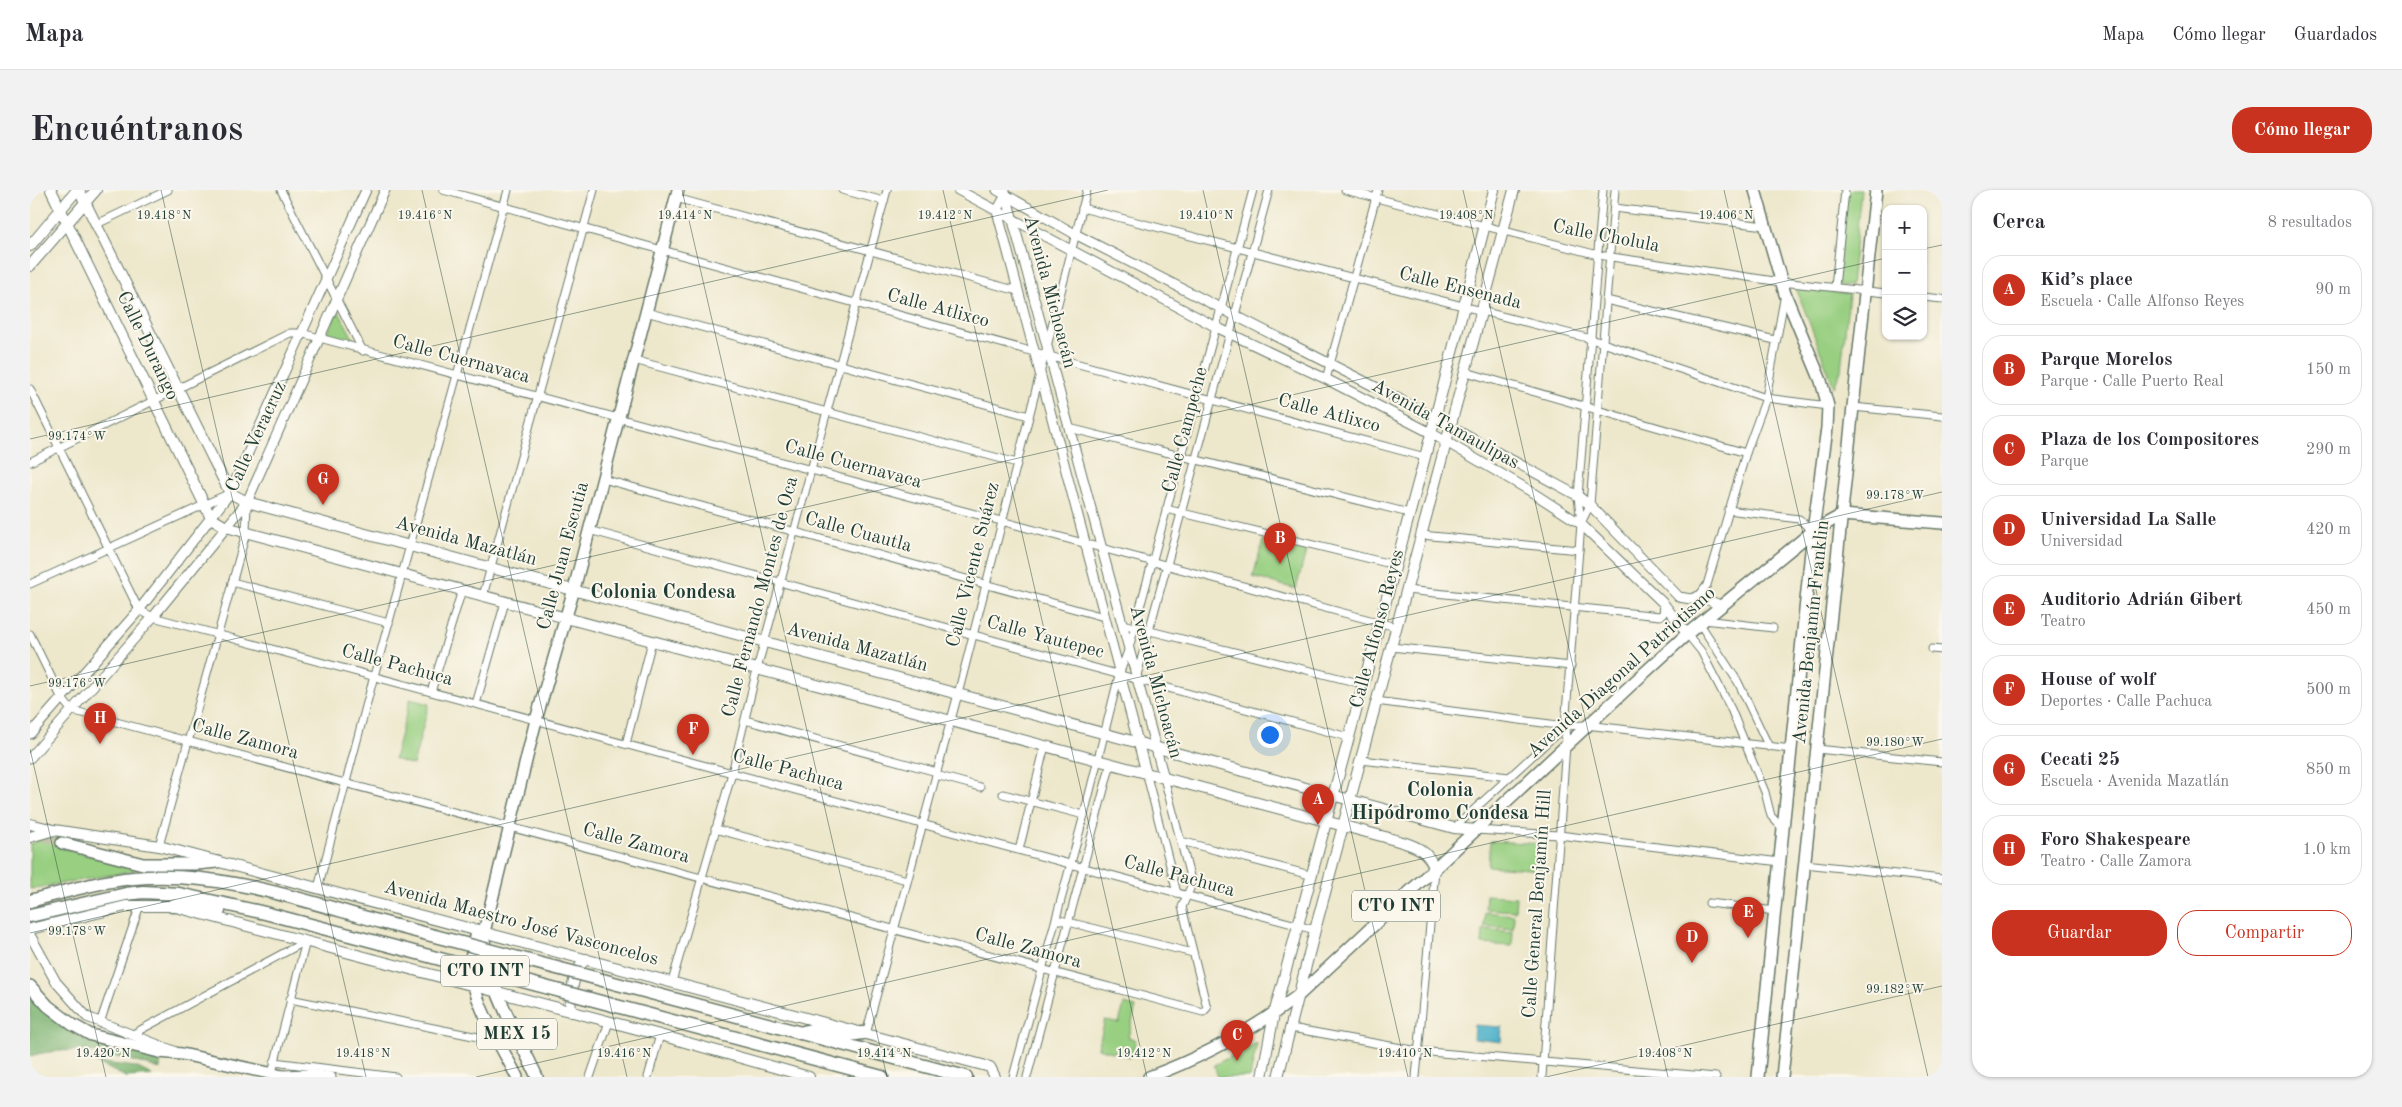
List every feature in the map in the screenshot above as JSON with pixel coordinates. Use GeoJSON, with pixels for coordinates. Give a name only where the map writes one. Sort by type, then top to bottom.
{"type":"FeatureCollection","features":[{"type":"Feature","properties":{"kind":"highway","name":"CTO INT"},"geometry":{"type":"LineString","coordinates":[[30,901],[107,882],[133,878],[170,876],[210,880],[241,886],[385,923],[966,1077]]}},
{"type":"Feature","properties":{"kind":"highway","name":"CTO INT"},"geometry":{"type":"LineString","coordinates":[[30,916],[107,898],[143,892],[179,894],[243,908],[380,943],[867,1075],[882,1077]]}},
{"type":"Feature","properties":{"kind":"highway"},"geometry":{"type":"LineString","coordinates":[[172,906],[191,904],[224,912],[243,908]]}},
{"type":"Feature","properties":{"kind":"highway"},"geometry":{"type":"LineString","coordinates":[[799,1034],[818,1028],[849,1035],[865,1033]]}},
{"type":"Feature","properties":{"kind":"main road","name":"Calle Durango"},"geometry":{"type":"LineString","coordinates":[[51,190],[211,518]]}},
{"type":"Feature","properties":{"kind":"main road","name":"Calle Durango"},"geometry":{"type":"LineString","coordinates":[[78,190],[97,224],[230,493]]}},
{"type":"Feature","properties":{"kind":"main road"},"geometry":{"type":"LineString","coordinates":[[30,246],[78,190]]}},
{"type":"Feature","properties":{"kind":"main road"},"geometry":{"type":"LineString","coordinates":[[31,261],[96,190]]}},
{"type":"Feature","properties":{"kind":"main road","name":"Calle Alfonso Reyes"},"geometry":{"type":"LineString","coordinates":[[1262,1077],[1274,1014],[1310,875],[1425,457],[1494,190]]}},
{"type":"Feature","properties":{"kind":"main road","name":"Calle Alfonso Reyes"},"geometry":{"type":"LineString","coordinates":[[1278,1077],[1360,760],[1514,190]]}},
{"type":"Feature","properties":{"kind":"main road","name":"Avenida Benjamín Franklin"},"geometry":{"type":"LineString","coordinates":[[1755,190],[1783,288],[1822,381],[1828,406],[1827,428],[1813,531],[1758,1077]]}},
{"type":"Feature","properties":{"kind":"main road","name":"Avenida Benjamín Franklin"},"geometry":{"type":"LineString","coordinates":[[1782,1077],[1876,190]]}},
{"type":"Feature","properties":{"kind":"main road","name":"Calle Juan Escutia"},"geometry":{"type":"LineString","coordinates":[[474,986],[471,958],[481,931],[510,828],[536,720],[574,589],[677,194]]}},
{"type":"Feature","properties":{"kind":"main road","name":"Avenida Mazatlán"},"geometry":{"type":"LineString","coordinates":[[230,493],[247,502],[1454,828],[1476,830]]}},
{"type":"Feature","properties":{"kind":"main road"},"geometry":{"type":"LineString","coordinates":[[1842,515],[1942,523]]}},
{"type":"Feature","properties":{"kind":"main road","name":"CTO INT"},"geometry":{"type":"LineString","coordinates":[[1813,531],[1842,515]]}},
{"type":"Feature","properties":{"kind":"main road"},"geometry":{"type":"LineString","coordinates":[[211,518],[226,527],[246,533],[566,618],[651,646],[757,669],[1343,825],[1421,849],[1431,858],[1435,870]]}},
{"type":"Feature","properties":{"kind":"main road","name":"Avenida Diagonal Patriotismo"},"geometry":{"type":"LineString","coordinates":[[1149,1077],[1212,1051],[1274,1014],[1299,995],[1435,870],[1586,725],[1702,622],[1813,531]]}},
{"type":"Feature","properties":{"kind":"main road"},"geometry":{"type":"LineString","coordinates":[[30,824],[54,830]]}},
{"type":"Feature","properties":{"kind":"main road","name":"Avenida Maestro José Vasconcelos"},"geometry":{"type":"LineString","coordinates":[[30,838],[54,830],[159,846],[990,1067],[995,1077]]}},
{"type":"Feature","properties":{"kind":"main road"},"geometry":{"type":"LineString","coordinates":[[62,842],[143,864],[218,862]]}},
{"type":"Feature","properties":{"kind":"main road","name":"CTO INT"},"geometry":{"type":"LineString","coordinates":[[30,929],[109,909],[140,905],[172,906],[498,991],[809,1077]]}},
{"type":"Feature","properties":{"kind":"main road","name":"MEX 15"},"geometry":{"type":"LineString","coordinates":[[481,931],[487,959],[498,991],[537,1077]]}},
{"type":"Feature","properties":{"kind":"main road"},"geometry":{"type":"LineString","coordinates":[[571,1012],[570,1002],[580,964],[586,959]]}},
{"type":"Feature","properties":{"kind":"main road"},"geometry":{"type":"LineString","coordinates":[[30,986],[48,1006],[73,1025],[91,1035],[159,1052],[182,1054],[279,1072]]}},
{"type":"Feature","properties":{"kind":"main road","name":"MEX 15"},"geometry":{"type":"LineString","coordinates":[[474,986],[498,1041],[517,1077]]}},
{"type":"Feature","properties":{"kind":"street"},"geometry":{"type":"LineString","coordinates":[[97,224],[168,190]]}},
{"type":"Feature","properties":{"kind":"street"},"geometry":{"type":"LineString","coordinates":[[281,190],[363,351]]}},
{"type":"Feature","properties":{"kind":"street","name":"Calle Veracruz"},"geometry":{"type":"LineString","coordinates":[[30,734],[139,610],[230,493],[301,333],[327,282],[366,190]]}},
{"type":"Feature","properties":{"kind":"street","name":"Calle Veracruz"},"geometry":{"type":"LineString","coordinates":[[30,758],[153,617],[247,502],[385,190]]}},
{"type":"Feature","properties":{"kind":"street","name":"Calle Atlixco"},"geometry":{"type":"LineString","coordinates":[[444,190],[1034,352],[1047,352],[1425,457]]}},
{"type":"Feature","properties":{"kind":"street"},"geometry":{"type":"LineString","coordinates":[[318,888],[374,676],[508,190]]}},
{"type":"Feature","properties":{"kind":"street"},"geometry":{"type":"LineString","coordinates":[[483,596],[594,190]]}},
{"type":"Feature","properties":{"kind":"street"},"geometry":{"type":"LineString","coordinates":[[842,190],[884,201]]}},
{"type":"Feature","properties":{"kind":"street","name":"Calle Fernando Montes de Oca"},"geometry":{"type":"LineString","coordinates":[[672,982],[700,878],[732,773],[764,641],[887,190]]}},
{"type":"Feature","properties":{"kind":"street","name":"Avenida Tamaulipas"},"geometry":{"type":"LineString","coordinates":[[958,190],[1229,334],[1326,379],[1431,433],[1527,489],[1581,524],[1664,604],[1701,651],[1731,709],[1765,792],[1771,816],[1784,829]]}},
{"type":"Feature","properties":{"kind":"street","name":"Avenida Tamaulipas"},"geometry":{"type":"LineString","coordinates":[[997,190],[1006,192],[1075,234],[1235,314],[1435,418],[1578,496],[1590,505],[1676,594]]}},
{"type":"Feature","properties":{"kind":"street","name":"Calle Vicente Suárez"},"geometry":{"type":"LineString","coordinates":[[865,1033],[958,694],[1087,190]]}},
{"type":"Feature","properties":{"kind":"street","name":"Calle Campeche"},"geometry":{"type":"LineString","coordinates":[[1013,1077],[1084,816],[1119,675],[1134,628],[1253,190]]}},
{"type":"Feature","properties":{"kind":"street","name":"Calle Campeche"},"geometry":{"type":"LineString","coordinates":[[1136,678],[1269,190]]}},
{"type":"Feature","properties":{"kind":"street","name":"Calle Cholula"},"geometry":{"type":"LineString","coordinates":[[1344,190],[1377,194],[1598,255],[1783,288],[1835,287],[1882,292]]}},
{"type":"Feature","properties":{"kind":"street","name":"Calle General Benjamín Hill"},"geometry":{"type":"LineString","coordinates":[[1542,1077],[1566,745],[1565,726],[1580,550],[1581,524],[1578,496],[1603,190]]}},
{"type":"Feature","properties":{"kind":"street","name":"Calle General Benjamín Hill"},"geometry":{"type":"LineString","coordinates":[[1581,524],[1590,505],[1615,190]]}},
{"type":"Feature","properties":{"kind":"street"},"geometry":{"type":"LineString","coordinates":[[1835,287],[1845,190]]}},
{"type":"Feature","properties":{"kind":"street","name":"Avenida Michoacán"},"geometry":{"type":"LineString","coordinates":[[1006,192],[997,211],[1177,893]]}},
{"type":"Feature","properties":{"kind":"street","name":"Avenida Michoacán"},"geometry":{"type":"LineString","coordinates":[[1006,192],[1047,352],[1192,884],[1192,889],[1186,896],[1182,907],[1207,1008]]}},
{"type":"Feature","properties":{"kind":"street"},"geometry":{"type":"LineString","coordinates":[[677,194],[870,251],[1018,291]]}},
{"type":"Feature","properties":{"kind":"street"},"geometry":{"type":"LineString","coordinates":[[1326,379],[1377,194]]}},
{"type":"Feature","properties":{"kind":"street","name":"Calle Ensenada"},"geometry":{"type":"LineString","coordinates":[[1082,208],[1591,339],[1766,398],[1828,406]]}},
{"type":"Feature","properties":{"kind":"street"},"geometry":{"type":"LineString","coordinates":[[1614,208],[1765,226]]}},
{"type":"Feature","properties":{"kind":"street"},"geometry":{"type":"LineString","coordinates":[[1406,590],[1660,616],[1663,614],[1666,599],[1676,594],[1691,599],[1699,596],[1708,585],[1728,510],[1766,398],[1783,288]]}},
{"type":"Feature","properties":{"kind":"street"},"geometry":{"type":"LineString","coordinates":[[1927,297],[1942,299]]}},
{"type":"Feature","properties":{"kind":"street"},"geometry":{"type":"LineString","coordinates":[[1606,300],[1776,340]]}},
{"type":"Feature","properties":{"kind":"street"},"geometry":{"type":"LineString","coordinates":[[646,312],[1029,416]]}},
{"type":"Feature","properties":{"kind":"street"},"geometry":{"type":"LineString","coordinates":[[30,462],[290,333],[301,333]]}},
{"type":"Feature","properties":{"kind":"street","name":"Calle Cuernavaca"},"geometry":{"type":"LineString","coordinates":[[301,333],[1396,627]]}},
{"type":"Feature","properties":{"kind":"street"},"geometry":{"type":"LineString","coordinates":[[634,360],[1016,462]]}},
{"type":"Feature","properties":{"kind":"street"},"geometry":{"type":"LineString","coordinates":[[1466,372],[1746,453]]}},
{"type":"Feature","properties":{"kind":"street"},"geometry":{"type":"LineString","coordinates":[[30,389],[139,610]]}},
{"type":"Feature","properties":{"kind":"street"},"geometry":{"type":"LineString","coordinates":[[1853,407],[1942,416]]}},
{"type":"Feature","properties":{"kind":"street"},"geometry":{"type":"LineString","coordinates":[[1069,428],[1409,514]]}},
{"type":"Feature","properties":{"kind":"street","name":"Calle Cuautla"},"geometry":{"type":"LineString","coordinates":[[603,479],[1104,618]]}},
{"type":"Feature","properties":{"kind":"street"},"geometry":{"type":"LineString","coordinates":[[30,584],[204,503],[230,493]]}},
{"type":"Feature","properties":{"kind":"street"},"geometry":{"type":"LineString","coordinates":[[159,846],[246,533],[247,502]]}},
{"type":"Feature","properties":{"kind":"street"},"geometry":{"type":"LineString","coordinates":[[1166,509],[1395,565]]}},
{"type":"Feature","properties":{"kind":"street"},"geometry":{"type":"LineString","coordinates":[[1728,510],[1798,519],[1813,531]]}},
{"type":"Feature","properties":{"kind":"street","name":"Calle Yautepec"},"geometry":{"type":"LineString","coordinates":[[589,530],[1348,737]]}},
{"type":"Feature","properties":{"kind":"street"},"geometry":{"type":"LineString","coordinates":[[1421,535],[1580,550]]}},
{"type":"Feature","properties":{"kind":"street"},"geometry":{"type":"LineString","coordinates":[[232,582],[389,623]]}},
{"type":"Feature","properties":{"kind":"street"},"geometry":{"type":"LineString","coordinates":[[431,692],[462,590]]}},
{"type":"Feature","properties":{"kind":"street"},"geometry":{"type":"LineString","coordinates":[[1699,596],[1722,606]]}},
{"type":"Feature","properties":{"kind":"street"},"geometry":{"type":"LineString","coordinates":[[476,704],[505,602]]}},
{"type":"Feature","properties":{"kind":"street","name":"Calle Pachuca"},"geometry":{"type":"LineString","coordinates":[[139,610],[153,617],[1315,930]]}},
{"type":"Feature","properties":{"kind":"street"},"geometry":{"type":"LineString","coordinates":[[1702,622],[1738,682],[1769,747]]}},
{"type":"Feature","properties":{"kind":"street"},"geometry":{"type":"LineString","coordinates":[[1702,622],[1773,628]]}},
{"type":"Feature","properties":{"kind":"street"},"geometry":{"type":"LineString","coordinates":[[1122,624],[1363,684]]}},
{"type":"Feature","properties":{"kind":"street"},"geometry":{"type":"LineString","coordinates":[[30,634],[61,697],[71,710]]}},
{"type":"Feature","properties":{"kind":"street"},"geometry":{"type":"LineString","coordinates":[[626,744],[651,646]]}},
{"type":"Feature","properties":{"kind":"street"},"geometry":{"type":"LineString","coordinates":[[1391,648],[1571,666]]}},
{"type":"Feature","properties":{"kind":"street"},"geometry":{"type":"LineString","coordinates":[[1932,649],[1942,650]]}},
{"type":"Feature","properties":{"kind":"street"},"geometry":{"type":"LineString","coordinates":[[1376,701],[1565,726],[1586,725],[1792,749]]}},
{"type":"Feature","properties":{"kind":"street","name":"Calle Zamora"},"geometry":{"type":"LineString","coordinates":[[71,710],[1199,1012],[1206,1011],[1207,1008]]}},
{"type":"Feature","properties":{"kind":"street"},"geometry":{"type":"LineString","coordinates":[[745,720],[980,787]]}},
{"type":"Feature","properties":{"kind":"street"},"geometry":{"type":"LineString","coordinates":[[1454,828],[1565,726]]}},
{"type":"Feature","properties":{"kind":"street"},"geometry":{"type":"LineString","coordinates":[[1019,850],[1045,746]]}},
{"type":"Feature","properties":{"kind":"street"},"geometry":{"type":"LineString","coordinates":[[1817,749],[1942,762]]}},
{"type":"Feature","properties":{"kind":"street"},"geometry":{"type":"LineString","coordinates":[[1360,760],[1509,777]]}},
{"type":"Feature","properties":{"kind":"street"},"geometry":{"type":"LineString","coordinates":[[1027,1077],[1111,764]]}},
{"type":"Feature","properties":{"kind":"street"},"geometry":{"type":"LineString","coordinates":[[1003,794],[1084,816]]}},
{"type":"Feature","properties":{"kind":"street"},"geometry":{"type":"LineString","coordinates":[[715,829],[907,880]]}},
{"type":"Feature","properties":{"kind":"street"},"geometry":{"type":"LineString","coordinates":[[1476,830],[1559,835],[1780,862]]}},
{"type":"Feature","properties":{"kind":"street"},"geometry":{"type":"LineString","coordinates":[[1181,841],[1310,875]]}},
{"type":"Feature","properties":{"kind":"street"},"geometry":{"type":"LineString","coordinates":[[1805,864],[1942,878]]}},
{"type":"Feature","properties":{"kind":"street"},"geometry":{"type":"LineString","coordinates":[[1416,1077],[1435,870]]}},
{"type":"Feature","properties":{"kind":"street"},"geometry":{"type":"LineString","coordinates":[[1709,903],[1775,911]]}},
{"type":"Feature","properties":{"kind":"street"},"geometry":{"type":"LineString","coordinates":[[100,1023],[140,905]]}},
{"type":"Feature","properties":{"kind":"street"},"geometry":{"type":"LineString","coordinates":[[1056,919],[1193,953]]}},
{"type":"Feature","properties":{"kind":"street"},"geometry":{"type":"LineString","coordinates":[[30,935],[56,982],[87,1017],[182,1054]]}},
{"type":"Feature","properties":{"kind":"street"},"geometry":{"type":"LineString","coordinates":[[130,1035],[306,941]]}},
{"type":"Feature","properties":{"kind":"street"},"geometry":{"type":"LineString","coordinates":[[279,1072],[290,999],[306,941]]}},
{"type":"Feature","properties":{"kind":"street"},"geometry":{"type":"LineString","coordinates":[[290,999],[498,1041]]}},
{"type":"Feature","properties":{"kind":"street"},"geometry":{"type":"LineString","coordinates":[[590,1077],[609,1022]]}},
{"type":"Feature","properties":{"kind":"street"},"geometry":{"type":"LineString","coordinates":[[1291,1028],[1418,1051],[1716,1077]]}},
{"type":"Feature","properties":{"kind":"street"},"geometry":{"type":"LineString","coordinates":[[648,1077],[660,1035]]}},
{"type":"Feature","properties":{"kind":"street"},"geometry":{"type":"LineString","coordinates":[[279,1072],[331,1077]]}},
{"type":"Feature","properties":{"kind":"street"},"geometry":{"type":"LineString","coordinates":[[279,1072],[396,1077]]}},
{"type":"Feature","properties":{"kind":"green space"},"geometry":{"type":"Polygon","coordinates":[[[1847,190],[1861,190],[1851,286],[1837,285],[1847,190]]]}},
{"type":"Feature","properties":{"kind":"green space"},"geometry":{"type":"Polygon","coordinates":[[[1796,288],[1849,294],[1841,370],[1834,387],[1796,288]]]}},
{"type":"Feature","properties":{"kind":"green space"},"geometry":{"type":"Polygon","coordinates":[[[338,310],[356,344],[326,337],[338,310]]]}},
{"type":"Feature","properties":{"kind":"green space"},"geometry":{"type":"Polygon","coordinates":[[[1263,540],[1306,551],[1296,589],[1253,577],[1263,540]]]}},
{"type":"Feature","properties":{"kind":"green space"},"geometry":{"type":"Polygon","coordinates":[[[410,699],[429,704],[413,765],[394,759],[410,699]]]}},
{"type":"Feature","properties":{"kind":"green space"},"geometry":{"type":"Polygon","coordinates":[[[62,837],[60,847],[139,870],[30,889],[30,844],[44,839],[62,837]]]}},
{"type":"Feature","properties":{"kind":"green space"},"geometry":{"type":"Polygon","coordinates":[[[1490,841],[1545,844],[1543,870],[1488,866],[1490,841]]]}},
{"type":"Feature","properties":{"kind":"green space"},"geometry":{"type":"Polygon","coordinates":[[[1486,895],[1516,897],[1515,911],[1485,909],[1486,895]]]}},
{"type":"Feature","properties":{"kind":"green space"},"geometry":{"type":"Polygon","coordinates":[[[1485,912],[1514,915],[1513,929],[1484,926],[1485,912]]]}},
{"type":"Feature","properties":{"kind":"green space"},"geometry":{"type":"Polygon","coordinates":[[[1483,929],[1513,932],[1512,946],[1482,944],[1483,929]]]}},
{"type":"Feature","properties":{"kind":"green space"},"geometry":{"type":"Polygon","coordinates":[[[30,996],[46,1012],[77,1035],[161,1060],[160,1069],[112,1056],[80,1051],[47,1052],[30,1056],[30,996]]]}},
{"type":"Feature","properties":{"kind":"green space"},"geometry":{"type":"Polygon","coordinates":[[[1124,1004],[1136,1007],[1128,1037],[1136,1040],[1131,1057],[1098,1048],[1105,1020],[1119,1023],[1124,1004]]]}},
{"type":"Feature","properties":{"kind":"green space"},"geometry":{"type":"Polygon","coordinates":[[[1257,1043],[1250,1077],[1218,1077],[1214,1065],[1257,1043]]]}},
{"type":"Feature","properties":{"kind":"green space"},"geometry":{"type":"Polygon","coordinates":[[[95,1062],[136,1067],[152,1075],[126,1077],[95,1062]]]}},
{"type":"Feature","properties":{"kind":"water"},"geometry":{"type":"Polygon","coordinates":[[[1474,1025],[1502,1027],[1501,1042],[1473,1039],[1474,1025]]]}},
{"type":"Feature","properties":{"kind":"tunnel"},"geometry":{"type":"LineString","coordinates":[[30,830],[62,843]]}},
{"type":"Feature","properties":{"kind":"place","name":"Cecati 25"},"geometry":{"type":"Point","coordinates":[323,505]}},
{"type":"Feature","properties":{"kind":"place","name":"Parque Morelos"},"geometry":{"type":"Point","coordinates":[1280,564]}},
{"type":"Feature","properties":{"kind":"place","name":"Foro Shakespeare"},"geometry":{"type":"Point","coordinates":[100,744]}},
{"type":"Feature","properties":{"kind":"place","name":"House of wolf"},"geometry":{"type":"Point","coordinates":[693,755]}},
{"type":"Feature","properties":{"kind":"place","name":"Kid’s place"},"geometry":{"type":"Point","coordinates":[1318,825]}},
{"type":"Feature","properties":{"kind":"place","name":"Auditorio Adrián Gibert"},"geometry":{"type":"Point","coordinates":[1748,938]}},
{"type":"Feature","properties":{"kind":"place","name":"Universidad La Salle"},"geometry":{"type":"Point","coordinates":[1692,963]}},
{"type":"Feature","properties":{"kind":"place","name":"Plaza de los Compositores"},"geometry":{"type":"Point","coordinates":[1237,1061]}},
{"type":"Feature","properties":{"kind":"district","name":"Colonia Condesa"},"geometry":{"type":"Point","coordinates":[663,593]}},
{"type":"Feature","properties":{"kind":"district","name":"Colonia Hipódromo Condesa"},"geometry":{"type":"Point","coordinates":[1440,802]}}]}
